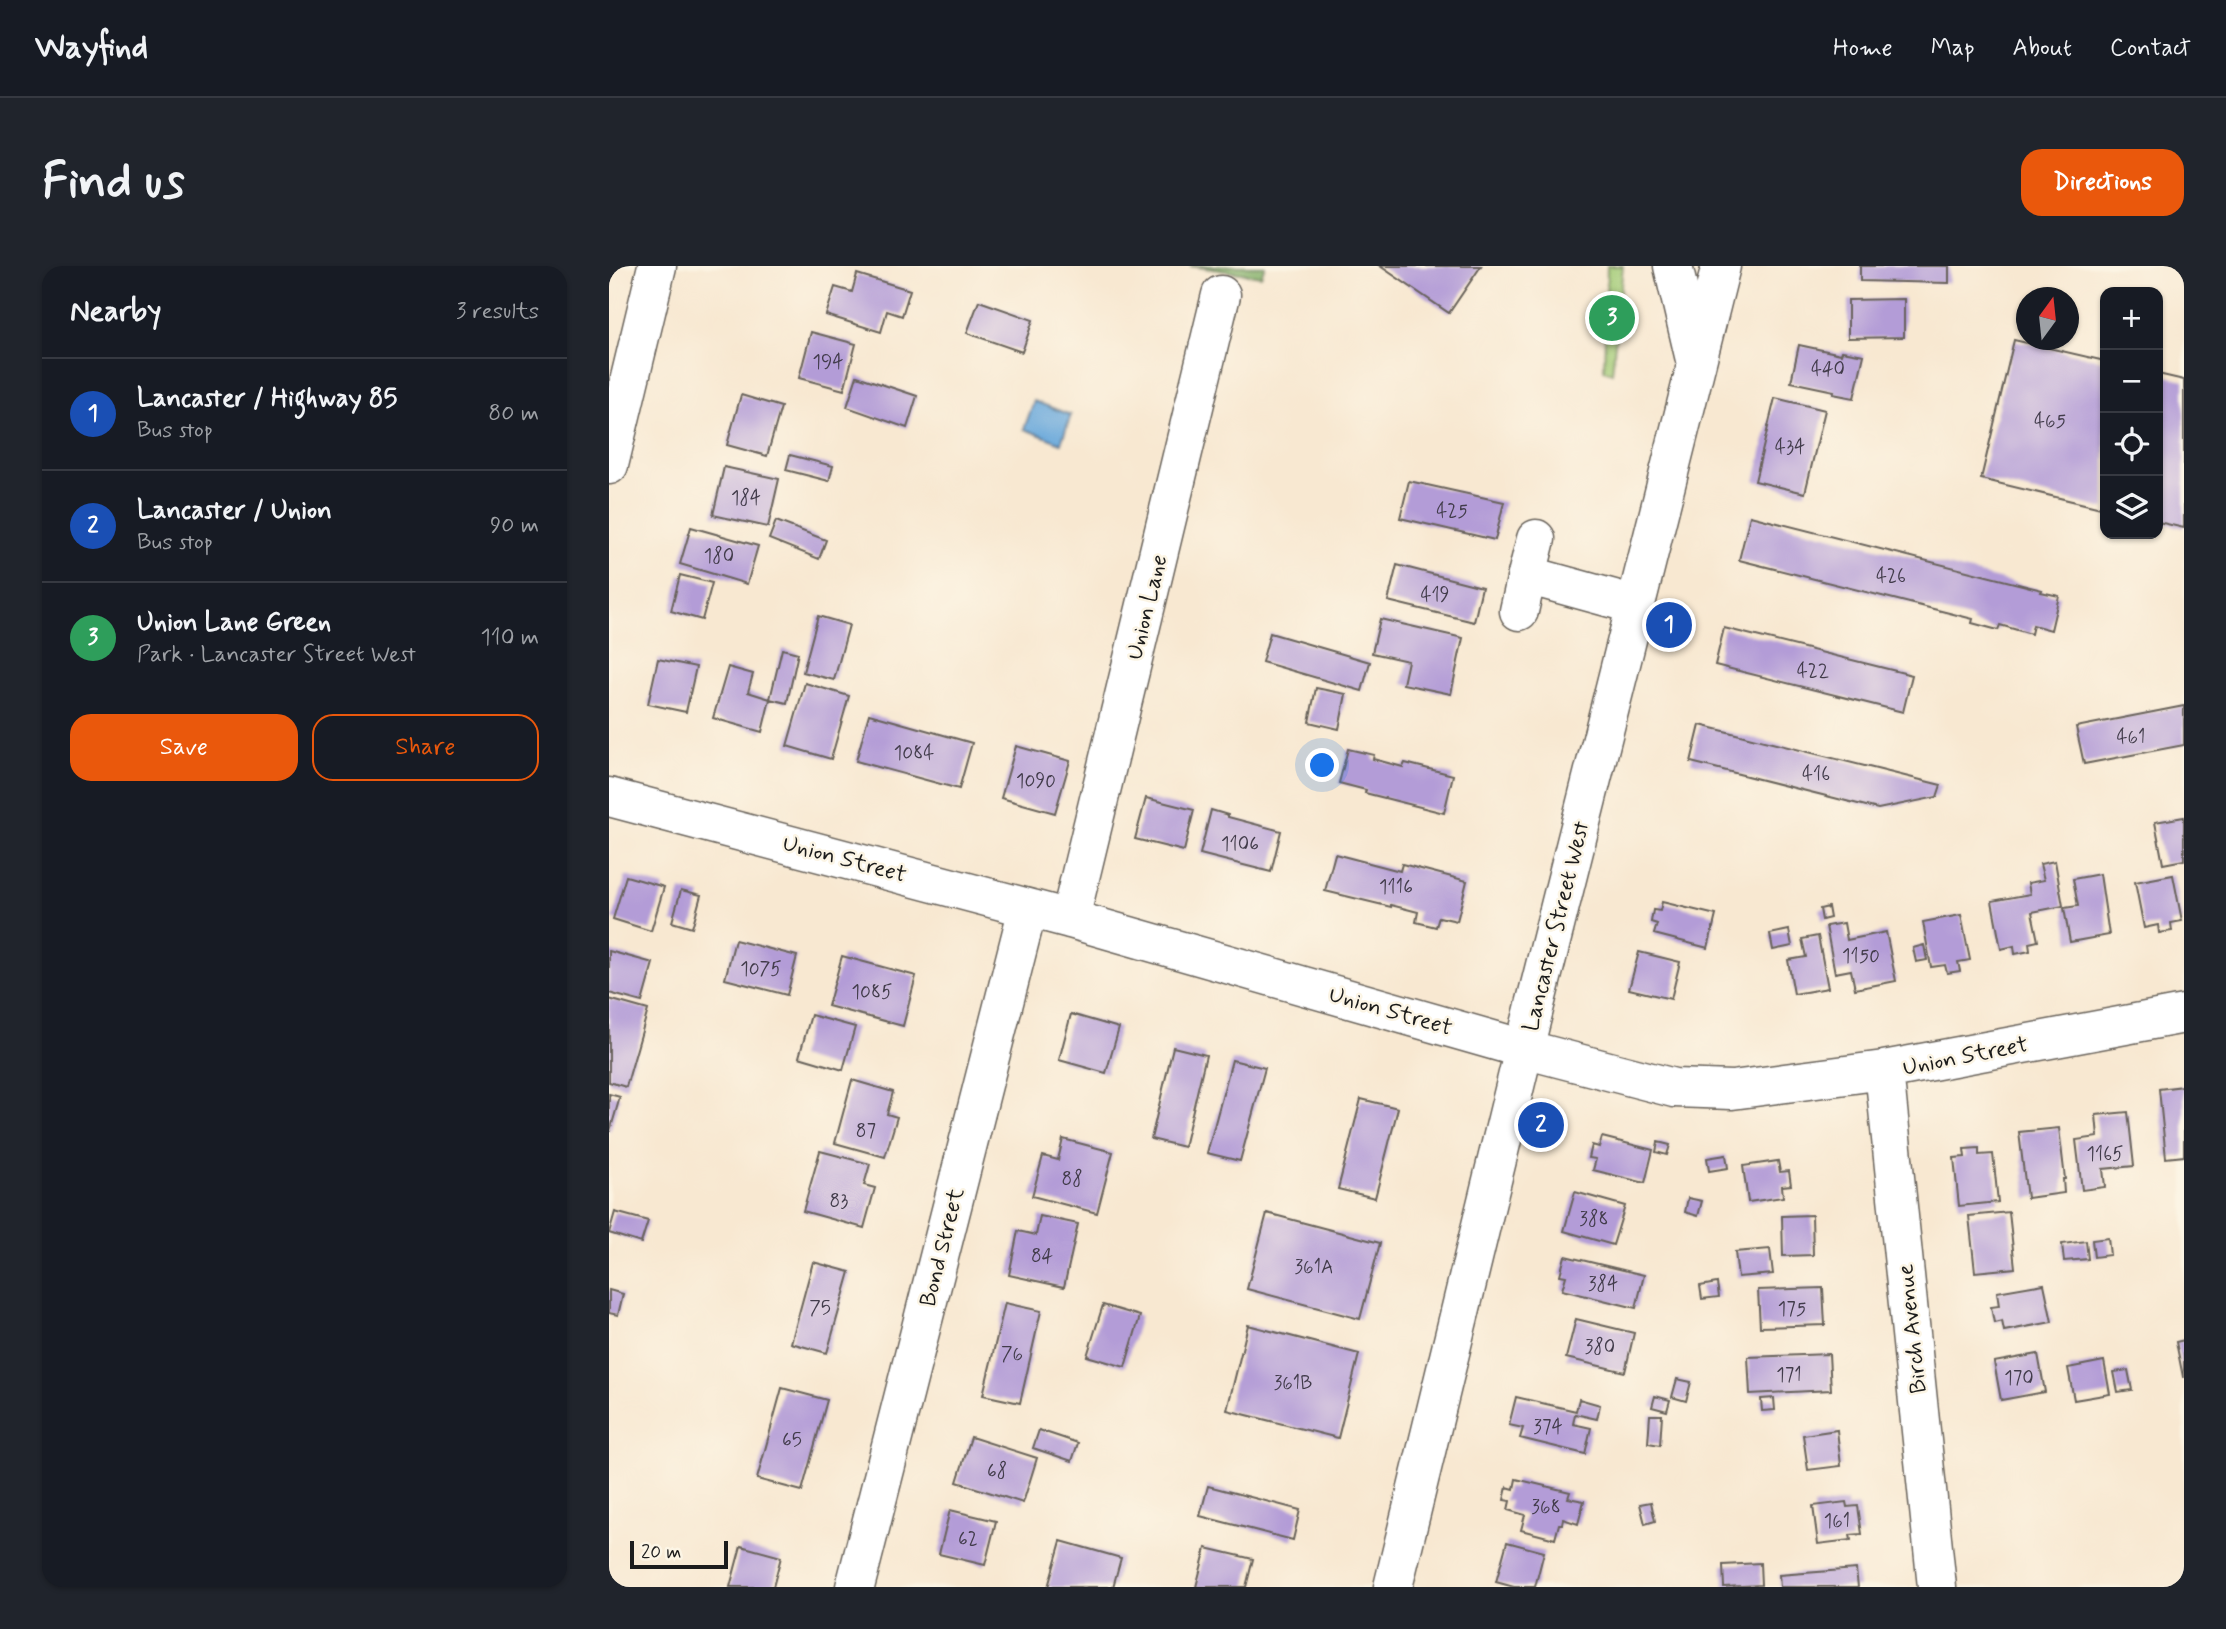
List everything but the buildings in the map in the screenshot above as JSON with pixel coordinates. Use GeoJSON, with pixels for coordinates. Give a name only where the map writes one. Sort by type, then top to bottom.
{"type":"FeatureCollection","features":[{"type":"Feature","properties":{"kind":"main road"},"geometry":{"type":"LineString","coordinates":[[609,465],[621,358],[657,266]]}},
{"type":"Feature","properties":{"kind":"main road"},"geometry":{"type":"LineString","coordinates":[[1674,266],[1696,364]]}},
{"type":"Feature","properties":{"kind":"main road","name":"Lancaster Street West"},"geometry":{"type":"LineString","coordinates":[[1393,1587],[1524,1049],[1721,266]]}},
{"type":"Feature","properties":{"kind":"main road","name":"Union Lane"},"geometry":{"type":"LineString","coordinates":[[1070,919],[1221,295]]}},
{"type":"Feature","properties":{"kind":"main road"},"geometry":{"type":"LineString","coordinates":[[1527,575],[1636,605]]}},
{"type":"Feature","properties":{"kind":"main road","name":"Union Street"},"geometry":{"type":"LineString","coordinates":[[609,797],[1070,919],[1524,1049],[1674,1088],[1732,1090],[1884,1070],[2184,1014]]}},
{"type":"Feature","properties":{"kind":"main road","name":"Bond Street"},"geometry":{"type":"LineString","coordinates":[[855,1587],[1028,908]]}},
{"type":"Feature","properties":{"kind":"main road","name":"Birch Avenue"},"geometry":{"type":"LineString","coordinates":[[1884,1070],[1937,1587]]}},
{"type":"Feature","properties":{"kind":"green space"},"geometry":{"type":"Polygon","coordinates":[[[1190,266],[1265,266],[1261,276],[1190,266]]]}},
{"type":"Feature","properties":{"kind":"green space"},"geometry":{"type":"Polygon","coordinates":[[[1607,266],[1623,266],[1612,373],[1604,370],[1607,266]]]}},
{"type":"Feature","properties":{"kind":"water"},"geometry":{"type":"Polygon","coordinates":[[[1034,401],[1071,415],[1061,443],[1024,429],[1034,401]]]}},
{"type":"Feature","properties":{"kind":"place","name":"Union Lane Green"},"geometry":{"type":"Point","coordinates":[1612,318]}},
{"type":"Feature","properties":{"kind":"place","name":"Lancaster / Highway 85"},"geometry":{"type":"Point","coordinates":[1669,625]}},
{"type":"Feature","properties":{"kind":"place","name":"Lancaster / Union"},"geometry":{"type":"Point","coordinates":[1541,1125]}}]}
